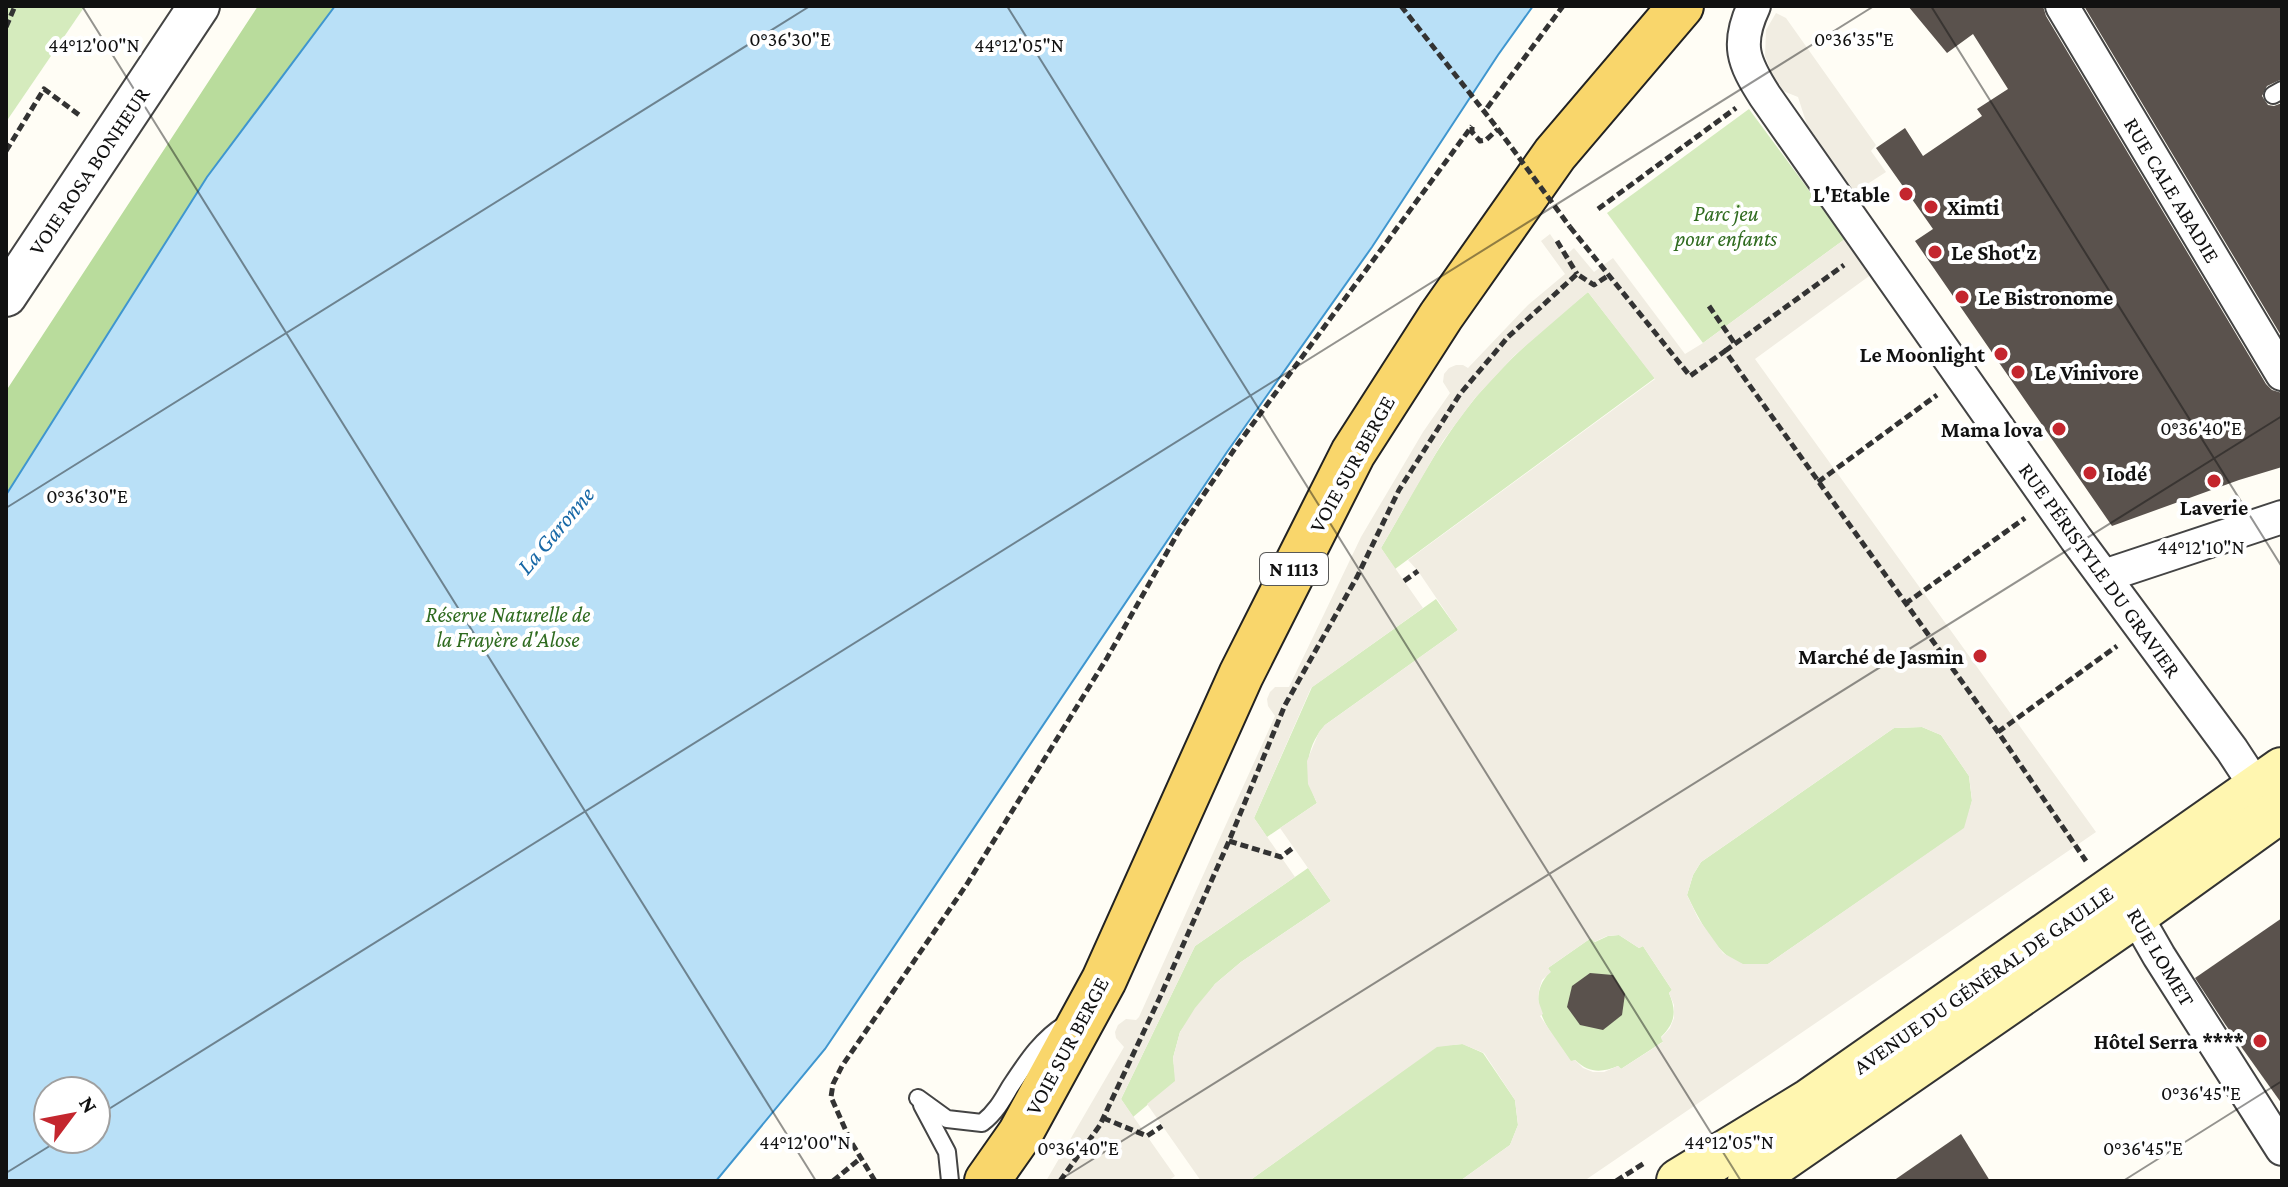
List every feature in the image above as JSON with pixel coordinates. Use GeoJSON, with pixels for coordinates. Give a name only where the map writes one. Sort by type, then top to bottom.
{"type":"FeatureCollection","features":[{"type":"Feature","properties":{"kind":"main road","name":"VOIE SUR BERGE"},"geometry":{"type":"LineString","coordinates":[[987,1181],[1020,1134],[1104,980],[1241,675],[1353,453],[1441,316],[1555,154],[1681,6]]}},
{"type":"Feature","properties":{"kind":"main road","name":"AVENUE DU GÉNÉRAL DE GAULLE"},"geometry":{"type":"LineString","coordinates":[[1706,1174],[2114,888],[2274,795]]}},
{"type":"Feature","properties":{"kind":"main road","name":"AVENUE DU GÉNÉRAL DE GAULLE"},"geometry":{"type":"LineString","coordinates":[[1750,1181],[2114,888]]}},
{"type":"Feature","properties":{"kind":"street","name":"VOIE ROSA BONHEUR"},"geometry":{"type":"LineString","coordinates":[[6,296],[199,6]]}},
{"type":"Feature","properties":{"kind":"street","name":"RUE PÉRISTYLE DU GRAVIER"},"geometry":{"type":"LineString","coordinates":[[1754,6],[1743,34],[1743,46],[1745,61],[1761,90],[2104,576],[2274,795]]}},
{"type":"Feature","properties":{"kind":"street","name":"RUE CALE ABADIE"},"geometry":{"type":"LineString","coordinates":[[2062,6],[2282,374]]}},
{"type":"Feature","properties":{"kind":"street"},"geometry":{"type":"LineString","coordinates":[[2104,576],[2282,517]]}},
{"type":"Feature","properties":{"kind":"street","name":"RUE LOMET"},"geometry":{"type":"LineString","coordinates":[[2114,888],[2282,1149]]}},
{"type":"Feature","properties":{"kind":"lane"},"geometry":{"type":"LineString","coordinates":[[950,1181],[947,1152],[918,1098],[947,1119],[982,1123],[993,1115],[1023,1067],[1050,1034],[1084,1017]]}},
{"type":"Feature","properties":{"kind":"path"},"geometry":{"type":"LineString","coordinates":[[6,27],[15,6]]}},
{"type":"Feature","properties":{"kind":"path"},"geometry":{"type":"LineString","coordinates":[[1401,6],[1570,227],[1690,376],[1870,247]]}},
{"type":"Feature","properties":{"kind":"path"},"geometry":{"type":"LineString","coordinates":[[1487,108],[1563,6]]}},
{"type":"Feature","properties":{"kind":"path"},"geometry":{"type":"LineString","coordinates":[[6,151],[44,89],[112,137]]}},
{"type":"Feature","properties":{"kind":"path"},"geometry":{"type":"LineString","coordinates":[[1598,209],[1761,90]]}},
{"type":"Feature","properties":{"kind":"path"},"geometry":{"type":"LineString","coordinates":[[875,1181],[850,1140],[831,1097],[833,1084],[842,1066],[967,884],[1107,658],[1179,531],[1238,444],[1472,126],[1472,132],[1480,141],[1486,140],[1498,129]]}},
{"type":"Feature","properties":{"kind":"path"},"geometry":{"type":"LineString","coordinates":[[1557,241],[1577,274],[1594,285],[1609,275]]}},
{"type":"Feature","properties":{"kind":"path"},"geometry":{"type":"LineString","coordinates":[[1060,1181],[1103,1118],[1229,841],[1285,705],[1357,577],[1399,490],[1460,394],[1508,337],[1577,274]]}},
{"type":"Feature","properties":{"kind":"path"},"geometry":{"type":"LineString","coordinates":[[1709,306],[1735,344]]}},
{"type":"Feature","properties":{"kind":"path"},"geometry":{"type":"LineString","coordinates":[[1725,351],[1905,604],[2114,888]]}},
{"type":"Feature","properties":{"kind":"path"},"geometry":{"type":"LineString","coordinates":[[1818,482],[1962,376]]}},
{"type":"Feature","properties":{"kind":"path"},"geometry":{"type":"LineString","coordinates":[[1905,604],[2050,501]]}},
{"type":"Feature","properties":{"kind":"path"},"geometry":{"type":"LineString","coordinates":[[1404,581],[1418,571]]}},
{"type":"Feature","properties":{"kind":"path"},"geometry":{"type":"LineString","coordinates":[[1998,732],[2142,628]]}},
{"type":"Feature","properties":{"kind":"path"},"geometry":{"type":"LineString","coordinates":[[1229,841],[1281,857],[1294,847]]}},
{"type":"Feature","properties":{"kind":"path"},"geometry":{"type":"LineString","coordinates":[[1103,1118],[1147,1136],[1162,1126]]}},
{"type":"Feature","properties":{"kind":"path"},"geometry":{"type":"LineString","coordinates":[[833,1181],[862,1157]]}},
{"type":"Feature","properties":{"kind":"green space"},"geometry":{"type":"Polygon","coordinates":[[[6,6],[85,6],[6,122],[6,6]]]}},
{"type":"Feature","properties":{"kind":"green space"},"geometry":{"type":"Polygon","coordinates":[[[258,6],[335,6],[207,177],[6,495],[6,391],[258,6]]]}},
{"type":"Feature","properties":{"kind":"green space","name":"Parc jeu pour enfants"},"geometry":{"type":"Polygon","coordinates":[[[1749,109],[1845,239],[1703,343],[1607,213],[1749,109]]]}},
{"type":"Feature","properties":{"kind":"green space"},"geometry":{"type":"Polygon","coordinates":[[[1588,292],[1655,378],[1395,569],[1381,548],[1449,433],[1502,369],[1588,292]]]}},
{"type":"Feature","properties":{"kind":"green space"},"geometry":{"type":"Polygon","coordinates":[[[1436,599],[1458,630],[1325,725],[1313,744],[1308,763],[1310,783],[1317,803],[1267,837],[1254,818],[1312,687],[1436,599]]]}},
{"type":"Feature","properties":{"kind":"green space"},"geometry":{"type":"Polygon","coordinates":[[[1922,727],[1941,735],[1969,776],[1972,801],[1965,828],[1768,964],[1742,964],[1724,953],[1709,935],[1687,895],[1701,862],[1894,728],[1922,727]]]}},
{"type":"Feature","properties":{"kind":"green space"},"geometry":{"type":"Polygon","coordinates":[[[1308,868],[1331,901],[1241,962],[1215,984],[1180,1032],[1173,1058],[1176,1081],[1133,1117],[1121,1099],[1195,946],[1308,868]]]}},
{"type":"Feature","properties":{"kind":"green space"},"geometry":{"type":"Polygon","coordinates":[[[1619,935],[1639,948],[1643,946],[1672,990],[1669,993],[1673,1017],[1661,1037],[1664,1041],[1621,1069],[1618,1066],[1595,1070],[1575,1060],[1571,1062],[1543,1018],[1539,995],[1550,972],[1548,968],[1591,938],[1595,942],[1619,935]]]}},
{"type":"Feature","properties":{"kind":"green space"},"geometry":{"type":"Polygon","coordinates":[[[1463,1044],[1483,1053],[1515,1100],[1518,1125],[1510,1145],[1460,1181],[1249,1181],[1437,1046],[1463,1044]]]}},
{"type":"Feature","properties":{"kind":"shaded area"},"geometry":{"type":"Polygon","coordinates":[[[1776,13],[1786,18],[1876,145],[1871,151],[1886,172],[1855,192],[1809,131],[1798,97],[1778,89],[1765,56],[1766,30],[1776,13]]]}},
{"type":"Feature","properties":{"kind":"shaded area"},"geometry":{"type":"Polygon","coordinates":[[[1550,234],[1565,256],[1574,248],[1594,272],[1613,258],[1685,354],[1845,239],[1872,274],[1755,359],[2096,832],[1584,1181],[1460,1181],[1510,1145],[1518,1125],[1515,1100],[1484,1053],[1462,1044],[1437,1047],[1249,1181],[1201,1181],[1147,1104],[1175,1081],[1173,1058],[1180,1032],[1215,984],[1241,962],[1331,901],[1280,828],[1317,803],[1308,784],[1307,761],[1325,725],[1458,630],[1408,560],[1655,379],[1588,292],[1515,355],[1475,398],[1443,441],[1381,548],[1423,608],[1311,688],[1254,818],[1295,877],[1195,946],[1121,1099],[1175,1176],[1168,1181],[1046,1181],[1124,1047],[1116,1038],[1118,1025],[1126,1019],[1136,1020],[1139,1017],[1275,716],[1268,706],[1270,692],[1275,687],[1289,687],[1361,537],[1423,432],[1450,393],[1443,382],[1444,374],[1456,365],[1468,368],[1528,305],[1565,274],[1541,241],[1550,234]],[[1922,727],[1894,728],[1701,862],[1687,895],[1698,918],[1723,953],[1743,964],[1768,964],[1964,828],[1972,800],[1969,776],[1941,735],[1922,727]],[[1619,935],[1594,942],[1591,938],[1548,968],[1551,972],[1542,980],[1539,990],[1538,1000],[1543,1014],[1540,1016],[1571,1061],[1575,1060],[1593,1072],[1604,1072],[1618,1066],[1621,1069],[1663,1042],[1661,1038],[1674,1018],[1674,1005],[1669,993],[1672,990],[1643,946],[1639,948],[1619,935]]]}},
{"type":"Feature","properties":{"kind":"water","name":"Réserve Naturelle de la Frayère d'Alose"},"geometry":{"type":"Polygon","coordinates":[[[335,6],[1533,6],[1372,247],[1227,452],[825,1049],[716,1181],[6,1181],[6,495],[207,177],[335,6]]]}},
{"type":"Feature","properties":{"kind":"building"},"geometry":{"type":"Polygon","coordinates":[[[1908,6],[2043,6],[2046,16],[2266,384],[2282,393],[2282,467],[2112,526],[1915,241],[1933,229],[1876,148],[1905,128],[1923,156],[1982,116],[1977,109],[2008,89],[1973,34],[1947,53],[1908,6]]]}},
{"type":"Feature","properties":{"kind":"building"},"geometry":{"type":"Polygon","coordinates":[[[2084,6],[2282,6],[2282,79],[2267,86],[2262,96],[2268,105],[2282,103],[2282,337],[2084,6]]]}},
{"type":"Feature","properties":{"kind":"building","name":"Hôtel Serra ****"},"geometry":{"type":"Polygon","coordinates":[[[2282,918],[2282,1104],[2195,978],[2282,918]]]}},
{"type":"Feature","properties":{"kind":"building"},"geometry":{"type":"Polygon","coordinates":[[[1590,973],[1613,975],[1625,994],[1622,1015],[1603,1030],[1580,1025],[1567,1007],[1572,986],[1590,973]]]}},
{"type":"Feature","properties":{"kind":"building"},"geometry":{"type":"Polygon","coordinates":[[[1961,1134],[1990,1181],[1893,1181],[1961,1134]]]}},
{"type":"Feature","properties":{"kind":"place","name":"L'Etable"},"geometry":{"type":"Point","coordinates":[1906,194]}},
{"type":"Feature","properties":{"kind":"place","name":"Ximti"},"geometry":{"type":"Point","coordinates":[1931,207]}},
{"type":"Feature","properties":{"kind":"place","name":"Le Shot'z"},"geometry":{"type":"Point","coordinates":[1935,252]}},
{"type":"Feature","properties":{"kind":"place","name":"Le Bistronome"},"geometry":{"type":"Point","coordinates":[1962,297]}},
{"type":"Feature","properties":{"kind":"place","name":"Le Moonlight"},"geometry":{"type":"Point","coordinates":[2001,354]}},
{"type":"Feature","properties":{"kind":"place","name":"Le Vinivore"},"geometry":{"type":"Point","coordinates":[2018,372]}},
{"type":"Feature","properties":{"kind":"place","name":"Mama lova"},"geometry":{"type":"Point","coordinates":[2059,429]}},
{"type":"Feature","properties":{"kind":"place","name":"Iodé"},"geometry":{"type":"Point","coordinates":[2090,473]}},
{"type":"Feature","properties":{"kind":"place","name":"Laverie"},"geometry":{"type":"Point","coordinates":[2214,481]}},
{"type":"Feature","properties":{"kind":"place","name":"Marché de Jasmin"},"geometry":{"type":"Point","coordinates":[1980,656]}},
{"type":"Feature","properties":{"kind":"place","name":"Hôtel Serra ****"},"geometry":{"type":"Point","coordinates":[2260,1041]}},
{"type":"Feature","properties":{"kind":"water label","name":"La Garonne"},"geometry":{"type":"Point","coordinates":[555,530]}}]}
